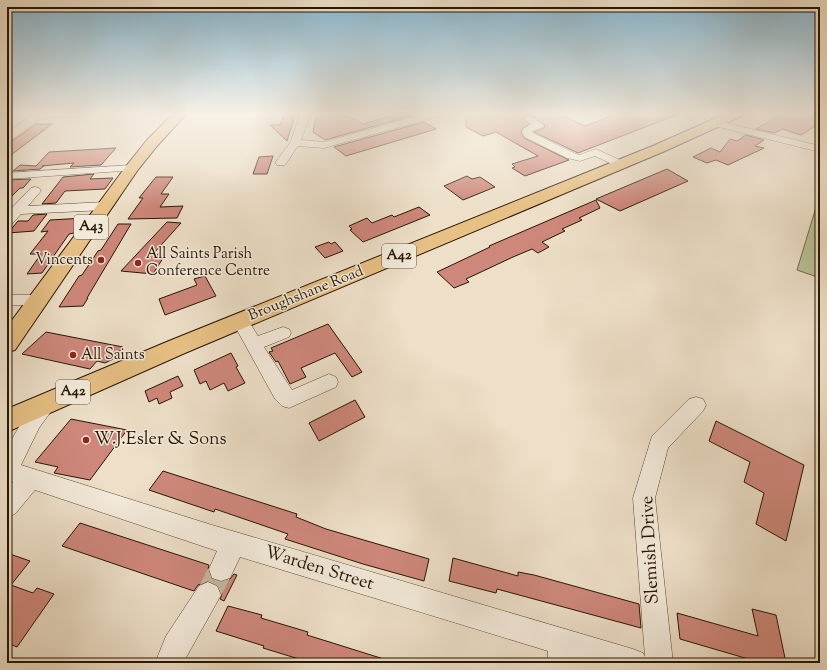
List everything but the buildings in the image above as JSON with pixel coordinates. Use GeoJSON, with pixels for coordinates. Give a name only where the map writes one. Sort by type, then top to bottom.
{"type":"FeatureCollection","features":[{"type":"Feature","properties":{"kind":"main road","name":"A43"},"geometry":{"type":"LineString","coordinates":[[7,344],[40,300],[132,168],[151,144]]}},
{"type":"Feature","properties":{"kind":"main road","name":"Broughshane Road"},"geometry":{"type":"LineString","coordinates":[[7,421],[240,321],[668,144]]}},
{"type":"Feature","properties":{"kind":"street"},"geometry":{"type":"LineString","coordinates":[[281,163],[294,144]]}},
{"type":"Feature","properties":{"kind":"street"},"geometry":{"type":"LineString","coordinates":[[313,144],[327,144]]}},
{"type":"Feature","properties":{"kind":"street"},"geometry":{"type":"LineString","coordinates":[[548,144],[571,156],[580,158],[596,152],[620,164]]}},
{"type":"Feature","properties":{"kind":"street"},"geometry":{"type":"LineString","coordinates":[[801,144],[820,149]]}},
{"type":"Feature","properties":{"kind":"street"},"geometry":{"type":"LineString","coordinates":[[7,176],[132,168]]}},
{"type":"Feature","properties":{"kind":"street"},"geometry":{"type":"LineString","coordinates":[[7,221],[35,190]]}},
{"type":"Feature","properties":{"kind":"street"},"geometry":{"type":"LineString","coordinates":[[17,210],[105,206]]}},
{"type":"Feature","properties":{"kind":"street"},"geometry":{"type":"LineString","coordinates":[[7,300],[40,300]]}},
{"type":"Feature","properties":{"kind":"street"},"geometry":{"type":"LineString","coordinates":[[240,321],[282,393],[289,400],[329,382]]}},
{"type":"Feature","properties":{"kind":"street"},"geometry":{"type":"LineString","coordinates":[[253,345],[283,333]]}},
{"type":"Feature","properties":{"kind":"street"},"geometry":{"type":"LineString","coordinates":[[7,470],[32,422],[47,403]]}},
{"type":"Feature","properties":{"kind":"street","name":"Slemish Drive"},"geometry":{"type":"LineString","coordinates":[[659,663],[644,498],[659,443],[696,405]]}},
{"type":"Feature","properties":{"kind":"street","name":"Warden Street"},"geometry":{"type":"LineString","coordinates":[[7,470],[30,479],[234,544],[562,653],[633,663]]}},
{"type":"Feature","properties":{"kind":"street"},"geometry":{"type":"LineString","coordinates":[[7,506],[30,479]]}},
{"type":"Feature","properties":{"kind":"street"},"geometry":{"type":"LineString","coordinates":[[221,569],[234,544]]}},
{"type":"Feature","properties":{"kind":"street"},"geometry":{"type":"LineString","coordinates":[[169,663],[176,646],[208,595]]}},
{"type":"Feature","properties":{"kind":"green space"},"geometry":{"type":"Polygon","coordinates":[[[820,194],[820,278],[797,270],[820,194]]]}},
{"type":"Feature","properties":{"kind":"tunnel"},"geometry":{"type":"LineString","coordinates":[[208,595],[221,569]]}},
{"type":"Feature","properties":{"kind":"place","name":"Vincents"},"geometry":{"type":"Point","coordinates":[101,260]}},
{"type":"Feature","properties":{"kind":"place","name":"All Saints Parish Conference Centre"},"geometry":{"type":"Point","coordinates":[138,263]}},
{"type":"Feature","properties":{"kind":"place","name":"All Saints"},"geometry":{"type":"Point","coordinates":[73,355]}},
{"type":"Feature","properties":{"kind":"place","name":"W.J.Esler & Sons"},"geometry":{"type":"Point","coordinates":[86,440]}}]}
